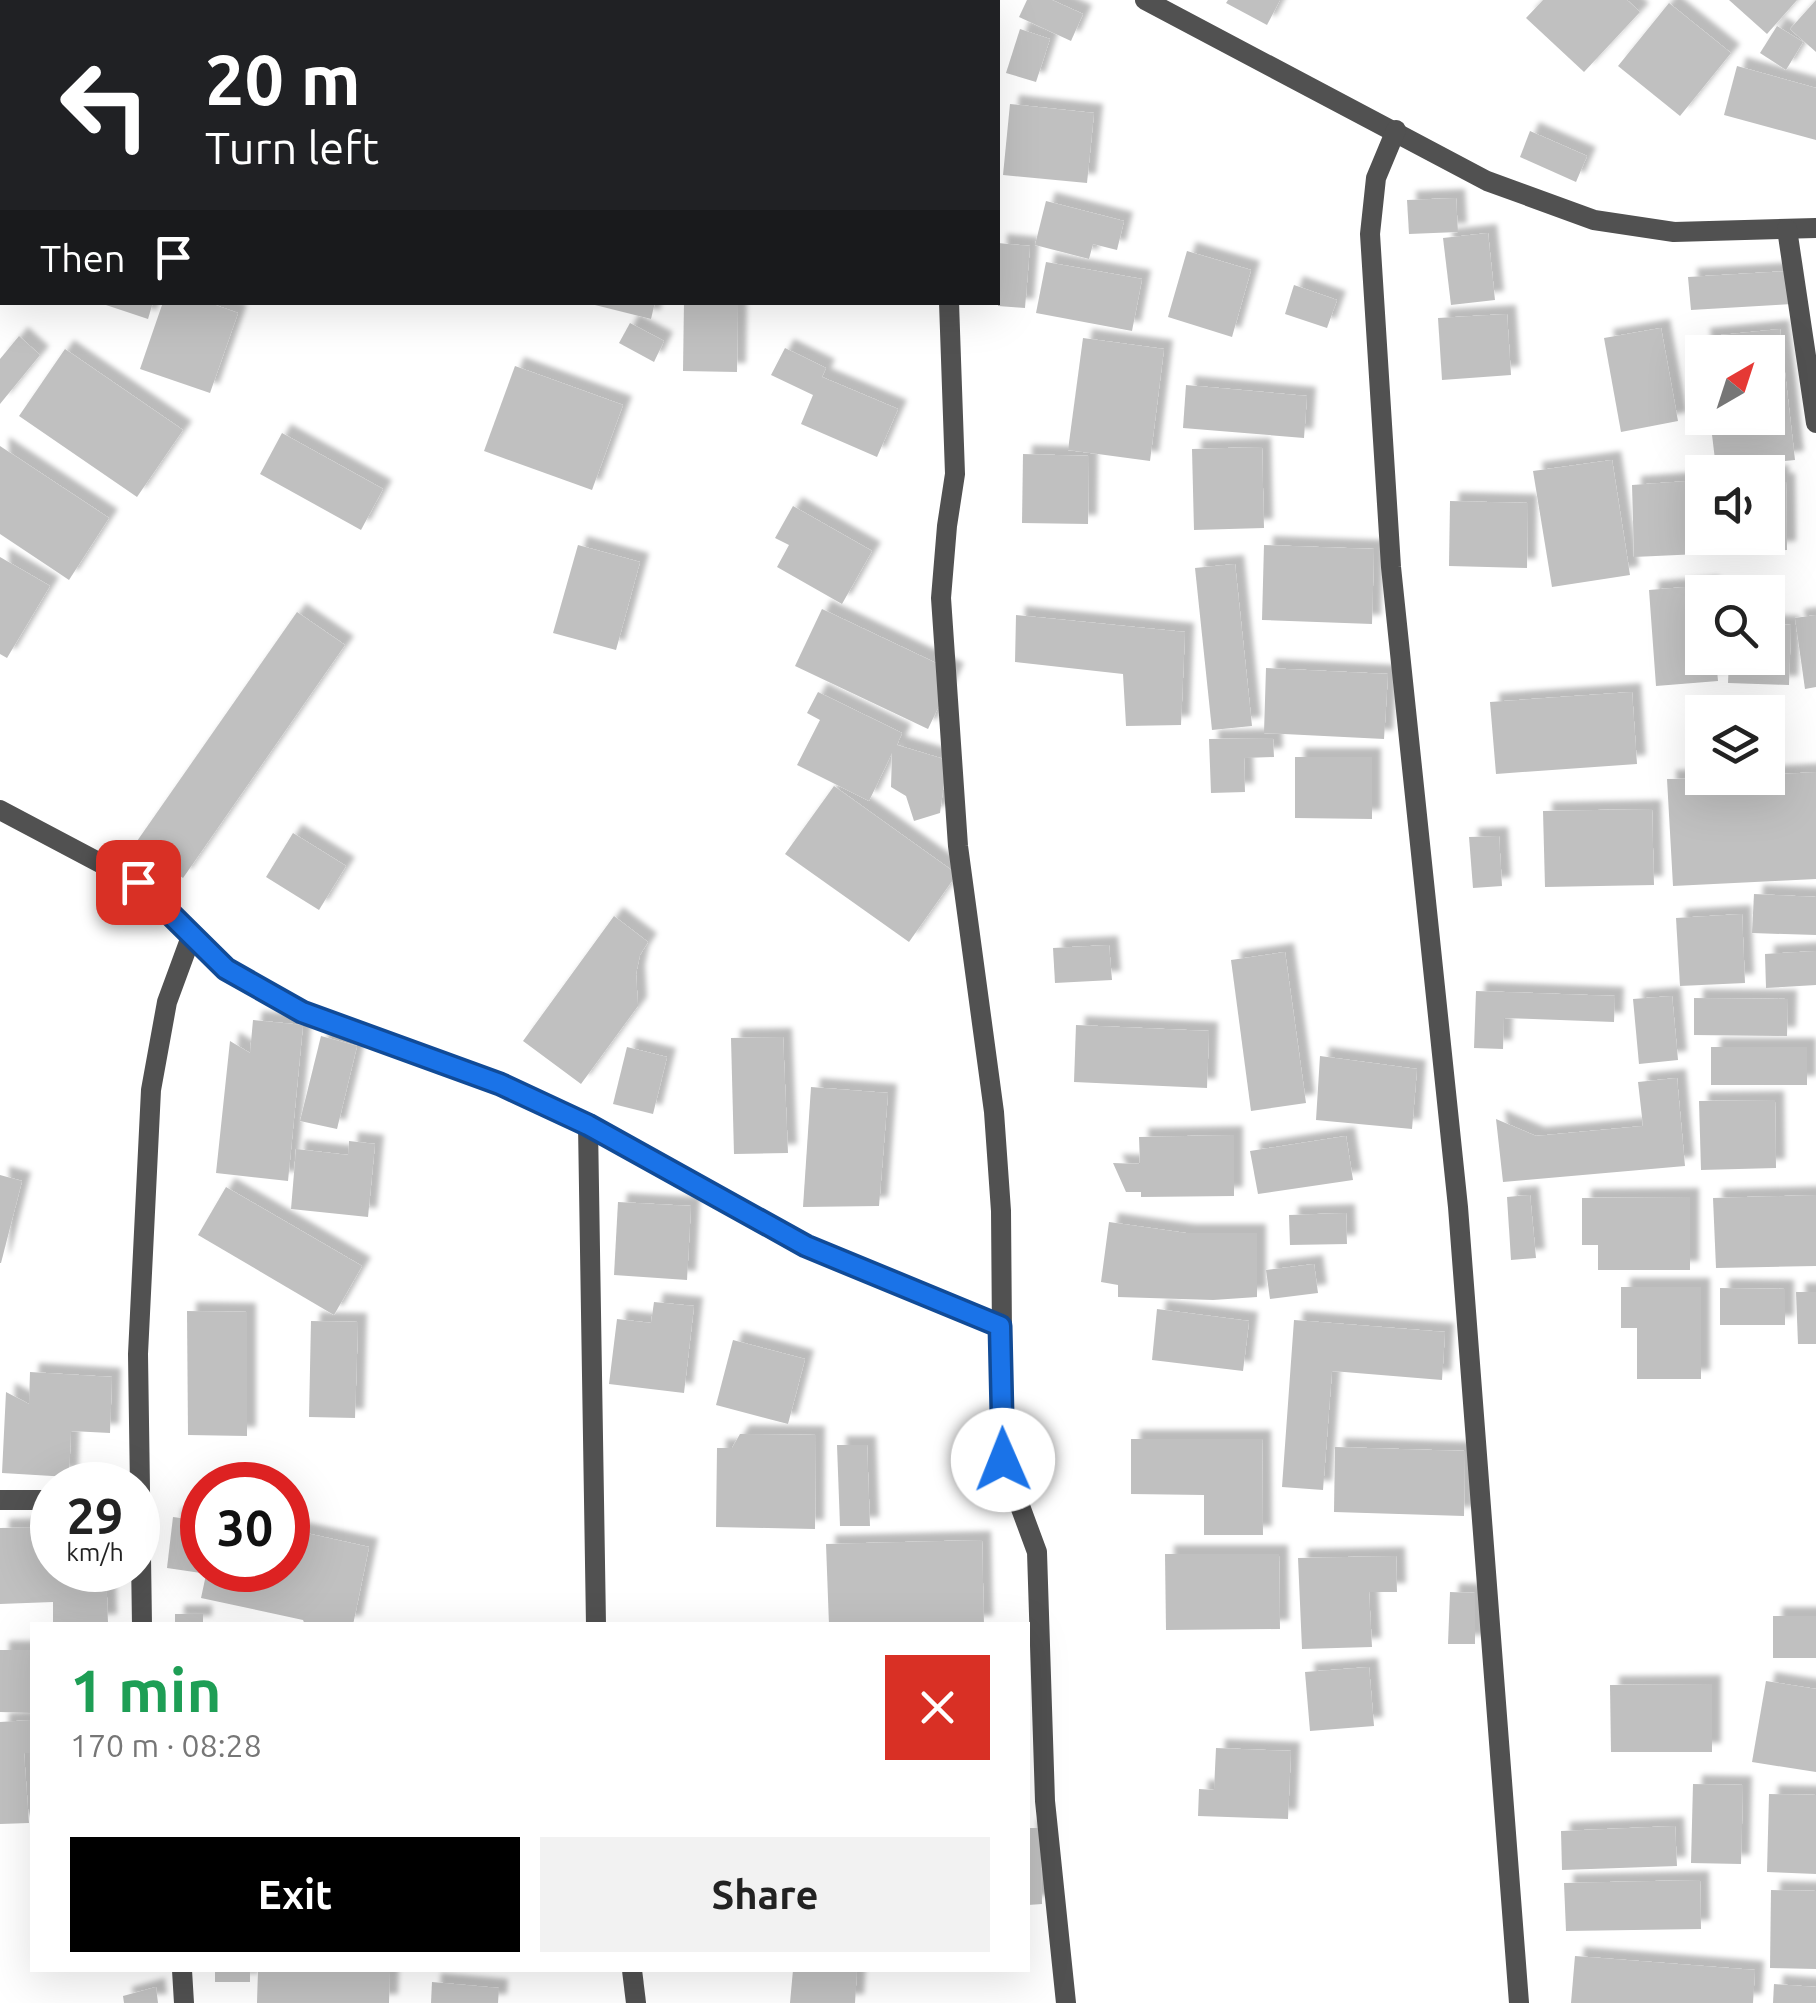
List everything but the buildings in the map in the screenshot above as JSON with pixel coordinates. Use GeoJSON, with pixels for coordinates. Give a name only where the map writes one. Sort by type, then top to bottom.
{"type":"FeatureCollection","features":[{"type":"Feature","properties":{"kind":"street"},"geometry":{"type":"LineString","coordinates":[[1145,0],[1487,181],[1594,220],[1674,232],[1816,228]]}},
{"type":"Feature","properties":{"kind":"street"},"geometry":{"type":"LineString","coordinates":[[1396,130],[1376,178],[1370,234],[1392,567],[1458,1207],[1519,2003]]}},
{"type":"Feature","properties":{"kind":"street"},"geometry":{"type":"LineString","coordinates":[[1787,229],[1816,423]]}},
{"type":"Feature","properties":{"kind":"street"},"geometry":{"type":"LineString","coordinates":[[949,305],[955,474],[940,598],[958,846],[994,1112],[1002,1211],[1003,1460],[1037,1552],[1045,1801],[1066,2003]]}},
{"type":"Feature","properties":{"kind":"street"},"geometry":{"type":"LineString","coordinates":[[0,810],[138,882],[226,969],[302,1012],[500,1084],[588,1125],[806,1246],[1000,1326]]}},
{"type":"Feature","properties":{"kind":"street"},"geometry":{"type":"LineString","coordinates":[[139,1462],[138,1354],[151,1090],[167,1002],[192,934]]}},
{"type":"Feature","properties":{"kind":"street"},"geometry":{"type":"LineString","coordinates":[[588,1125],[596,1622]]}},
{"type":"Feature","properties":{"kind":"street"},"geometry":{"type":"LineString","coordinates":[[0,1500],[30,1500]]}},
{"type":"Feature","properties":{"kind":"street"},"geometry":{"type":"LineString","coordinates":[[141,1592],[142,1622]]}},
{"type":"Feature","properties":{"kind":"street"},"geometry":{"type":"LineString","coordinates":[[182,1972],[184,2003]]}},
{"type":"Feature","properties":{"kind":"street"},"geometry":{"type":"LineString","coordinates":[[632,1972],[636,2003]]}},
{"type":"Feature","properties":{"kind":"route"},"geometry":{"type":"LineString","coordinates":[[138,882],[226,969],[302,1012],[500,1084],[588,1125],[806,1246],[1000,1326],[1003,1460]]}}]}
